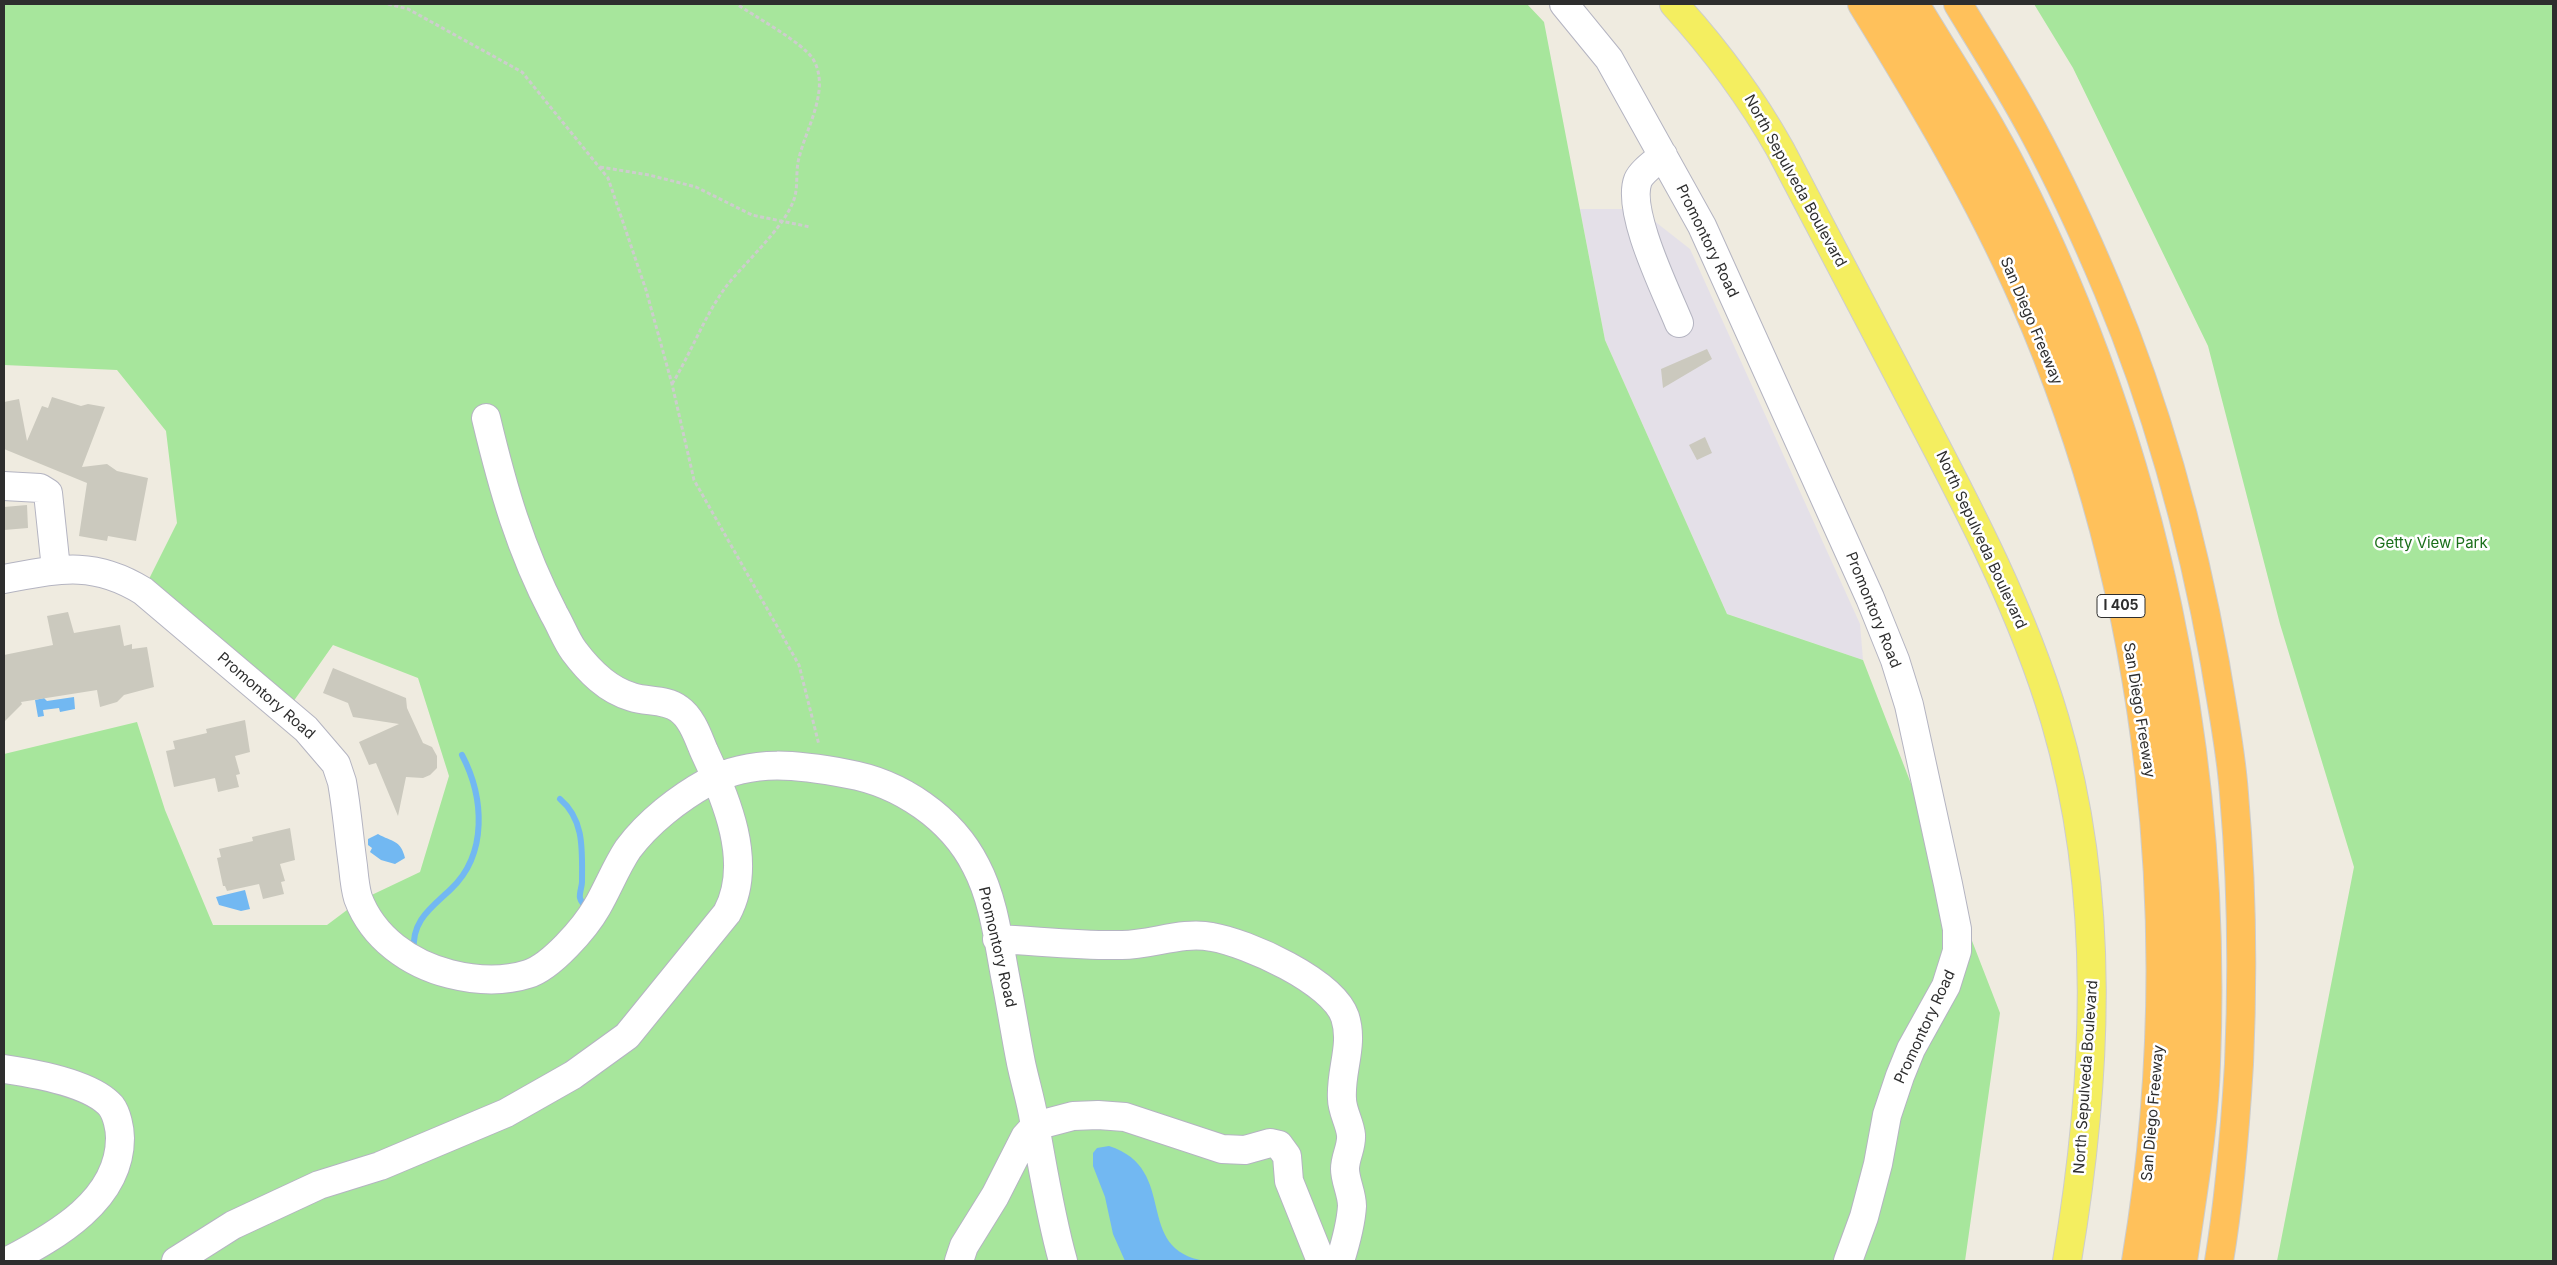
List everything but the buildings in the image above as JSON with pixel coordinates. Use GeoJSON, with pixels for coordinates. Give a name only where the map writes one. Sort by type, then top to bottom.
{"type":"FeatureCollection","features":[{"type":"Feature","properties":{"kind":"highway","name":"San Diego Freeway"},"geometry":{"type":"LineString","coordinates":[[1862,4],[1944,142],[1988,222],[2025,302],[2058,385],[2087,469],[2128,638],[2142,717],[2153,808],[2162,956],[2161,1023],[2155,1104],[2148,1180],[2136,1261]]}},
{"type":"Feature","properties":{"kind":"highway"},"geometry":{"type":"LineString","coordinates":[[1888,4],[1953,109],[2025,248],[2073,364],[2113,482],[2138,572],[2160,684],[2173,784],[2185,913],[2184,1025],[2168,1227],[2161,1261]]}},
{"type":"Feature","properties":{"kind":"highway"},"geometry":{"type":"LineString","coordinates":[[1915,4],[2016,174],[2068,290],[2130,456],[2156,554],[2183,685],[2205,861],[2206,1067],[2183,1261]]}},
{"type":"Feature","properties":{"kind":"highway"},"geometry":{"type":"LineString","coordinates":[[1958,4],[2031,127],[2072,209],[2109,292],[2172,472],[2195,558],[2224,718],[2234,793],[2241,928],[2242,991],[2238,1084],[2231,1181],[2219,1261]]}},
{"type":"Feature","properties":{"kind":"main road","name":"North Sepulveda Boulevard"},"geometry":{"type":"LineString","coordinates":[[1674,4],[1733,72],[1758,110],[1784,158],[1976,522],[2021,623],[2055,722],[2081,838],[2092,962],[2092,1016],[2086,1129],[2067,1261]]}},
{"type":"Feature","properties":{"kind":"street","name":"Promontory Road"},"geometry":{"type":"LineString","coordinates":[[1564,4],[1609,59],[1702,226],[1870,598],[1895,660],[1909,705],[1957,929],[1957,951],[1946,986],[1911,1049],[1887,1115],[1878,1164],[1864,1217],[1848,1261]]}},
{"type":"Feature","properties":{"kind":"street"},"geometry":{"type":"LineString","coordinates":[[1663,155],[1638,178],[1635,203],[1642,227],[1679,323]]}},
{"type":"Feature","properties":{"kind":"street"},"geometry":{"type":"LineString","coordinates":[[176,1261],[233,1225],[318,1185],[380,1166],[506,1112],[573,1075],[627,1036],[727,913],[734,901],[737,883],[733,827],[716,778],[693,726],[679,709],[664,702],[632,698],[610,689],[594,675],[574,650],[542,591],[520,542],[505,497],[486,418]]}},
{"type":"Feature","properties":{"kind":"street"},"geometry":{"type":"LineString","coordinates":[[4,486],[40,488],[48,493],[56,569]]}},
{"type":"Feature","properties":{"kind":"street","name":"Promontory Road"},"geometry":{"type":"LineString","coordinates":[[4,579],[56,569],[106,573],[117,576],[143,591],[306,729],[336,764],[342,782],[359,901],[371,922],[389,943],[403,955],[442,972],[480,979],[501,978],[533,972],[562,949],[595,911],[629,849],[657,818],[683,798],[716,778],[750,767],[778,764],[833,771],[873,779],[892,787],[921,804],[960,842],[977,867],[990,903],[1053,1223],[1063,1261]]}},
{"type":"Feature","properties":{"kind":"street"},"geometry":{"type":"LineString","coordinates":[[997,939],[1122,945],[1150,943],[1193,935],[1213,937],[1253,950],[1288,966],[1320,986],[1344,1014],[1348,1035],[1342,1100],[1351,1133],[1351,1143],[1345,1167],[1352,1206],[1340,1261]]}},
{"type":"Feature","properties":{"kind":"street"},"geometry":{"type":"LineString","coordinates":[[4,1068],[72,1084],[97,1095],[111,1106],[120,1129],[120,1148],[114,1175],[100,1195],[80,1215],[58,1232],[8,1261]]}},
{"type":"Feature","properties":{"kind":"street"},"geometry":{"type":"LineString","coordinates":[[959,1261],[964,1246],[995,1196],[1025,1137],[1035,1126],[1073,1116],[1116,1116],[1162,1127],[1222,1149],[1245,1150],[1270,1143],[1279,1145],[1287,1156],[1289,1181],[1321,1261]]}},
{"type":"Feature","properties":{"kind":"path"},"geometry":{"type":"LineString","coordinates":[[388,4],[408,9],[522,72],[608,178],[646,290],[672,384],[694,480],[799,665],[818,743],[833,771]]}},
{"type":"Feature","properties":{"kind":"path"},"geometry":{"type":"LineString","coordinates":[[672,384],[724,289],[781,221],[793,203],[798,182],[799,156],[814,114],[818,76],[813,59],[799,44],[737,4]]}},
{"type":"Feature","properties":{"kind":"path"},"geometry":{"type":"LineString","coordinates":[[599,166],[650,175],[696,187],[752,215],[810,227]]}},
{"type":"Feature","properties":{"kind":"shaded area"},"geometry":{"type":"Polygon","coordinates":[[[1580,209],[1639,209],[1690,249],[1860,624],[1863,660],[1727,614],[1605,340],[1580,209]]]}},
{"type":"Feature","properties":{"kind":"green space"},"geometry":{"type":"Polygon","coordinates":[[[4,4],[1527,4],[1544,22],[1605,340],[1727,614],[1863,660],[2000,1013],[1965,1261],[4,1261],[4,754],[137,722],[165,810],[213,925],[327,925],[359,901],[420,872],[449,776],[418,678],[333,645],[286,712],[143,591],[177,523],[166,431],[117,370],[4,365],[4,4]]]}},
{"type":"Feature","properties":{"kind":"green space","name":"Getty View Park"},"geometry":{"type":"Polygon","coordinates":[[[2034,4],[2553,4],[2553,1261],[2277,1261],[2354,867],[2280,624],[2208,346],[2073,68],[2034,4]]]}},
{"type":"Feature","properties":{"kind":"water"},"geometry":{"type":"Polygon","coordinates":[[[74,697],[75,709],[60,712],[59,708],[43,710],[44,716],[38,717],[35,700],[44,698],[47,701],[74,697]]]}},
{"type":"Feature","properties":{"kind":"water"},"geometry":{"type":"Polygon","coordinates":[[[378,834],[398,845],[405,858],[395,864],[381,860],[370,852],[372,848],[368,845],[368,839],[378,834]]]}},
{"type":"Feature","properties":{"kind":"water"},"geometry":{"type":"Polygon","coordinates":[[[245,890],[250,909],[241,911],[219,905],[216,897],[245,890]]]}},
{"type":"Feature","properties":{"kind":"water"},"geometry":{"type":"Polygon","coordinates":[[[1109,1146],[1131,1157],[1144,1172],[1152,1190],[1161,1226],[1169,1242],[1183,1254],[1206,1261],[1125,1261],[1113,1234],[1105,1197],[1093,1166],[1093,1153],[1097,1148],[1109,1146]]]}},
{"type":"Feature","properties":{"kind":"waterway"},"geometry":{"type":"LineString","coordinates":[[414,951],[414,941],[419,923],[463,875],[477,842],[479,825],[475,789],[462,755]]}},
{"type":"Feature","properties":{"kind":"waterway"},"geometry":{"type":"LineString","coordinates":[[560,799],[568,807],[578,827],[582,848],[580,898],[590,909]]}}]}
